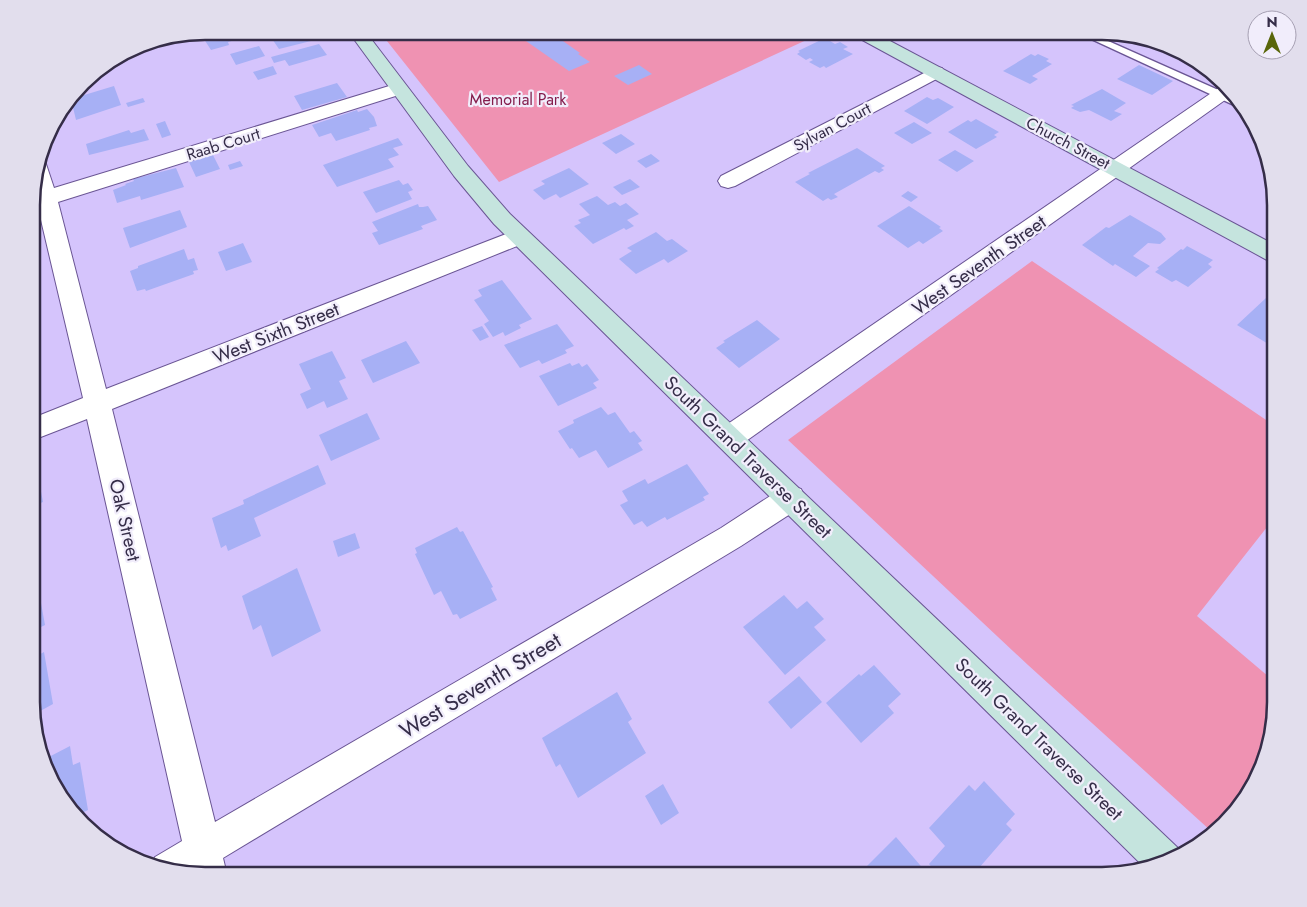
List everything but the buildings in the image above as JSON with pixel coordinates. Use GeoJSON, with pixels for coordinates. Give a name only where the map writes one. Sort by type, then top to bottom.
{"type":"FeatureCollection","features":[{"type":"Feature","properties":{"kind":"main road","name":"South Grand Traverse Street"},"geometry":{"type":"LineString","coordinates":[[363,40],[480,195],[520,237],[1160,856]]}},
{"type":"Feature","properties":{"kind":"main road","name":"Church Street"},"geometry":{"type":"LineString","coordinates":[[876,40],[1267,251]]}},
{"type":"Feature","properties":{"kind":"street","name":"Sylvan Court"},"geometry":{"type":"LineString","coordinates":[[728,181],[936,72]]}},
{"type":"Feature","properties":{"kind":"street","name":"Raab Court"},"geometry":{"type":"LineString","coordinates":[[46,198],[400,89]]}},
{"type":"Feature","properties":{"kind":"street","name":"West Seventh Street"},"geometry":{"type":"LineString","coordinates":[[729,438],[1116,168],[1227,97]]}},
{"type":"Feature","properties":{"kind":"street","name":"Oak Street"},"geometry":{"type":"LineString","coordinates":[[42,180],[97,404],[205,863]]}},
{"type":"Feature","properties":{"kind":"street","name":"West Sixth Street"},"geometry":{"type":"LineString","coordinates":[[40,426],[520,237]]}},
{"type":"Feature","properties":{"kind":"street","name":"West Seventh Street"},"geometry":{"type":"LineString","coordinates":[[189,866],[205,863],[791,498]]}},
{"type":"Feature","properties":{"kind":"lane"},"geometry":{"type":"LineString","coordinates":[[1100,40],[1224,94]]}},
{"type":"Feature","properties":{"kind":"green space","name":"Memorial Park"},"geometry":{"type":"Polygon","coordinates":[[[386,40],[807,40],[499,182],[386,40]]]}},
{"type":"Feature","properties":{"kind":"green space"},"geometry":{"type":"Polygon","coordinates":[[[1032,261],[1267,421],[1267,527],[1197,616],[1267,675],[1267,712],[1264,734],[1258,755],[1245,784],[1219,819],[1208,828],[1028,665],[788,440],[1032,261]]]}}]}
